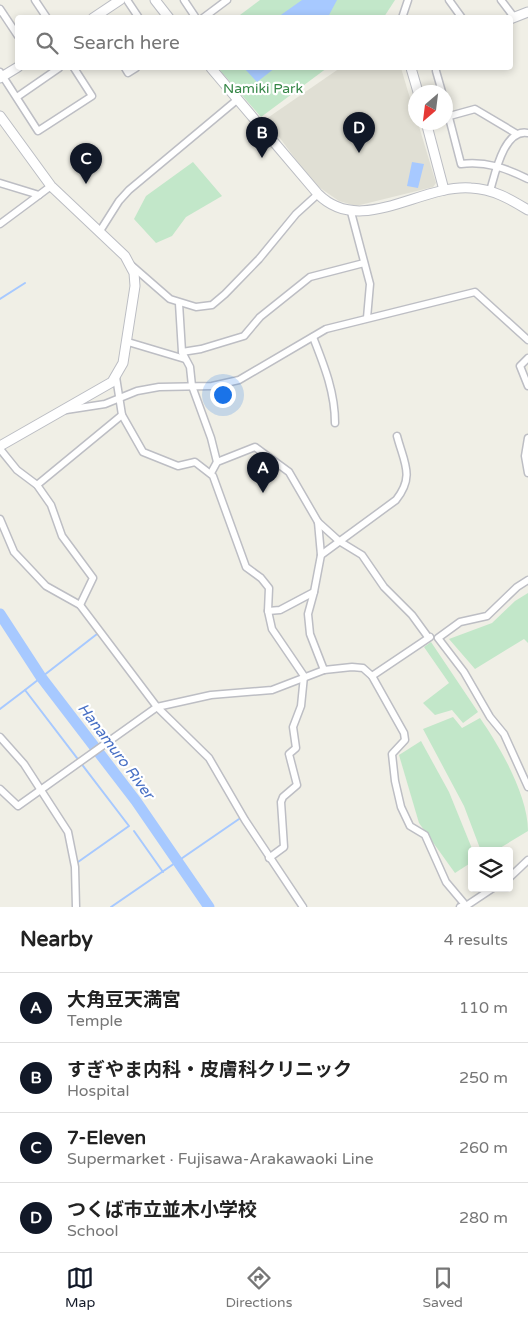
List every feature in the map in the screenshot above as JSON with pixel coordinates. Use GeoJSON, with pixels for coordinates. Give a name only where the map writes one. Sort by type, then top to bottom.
{"type":"FeatureCollection","features":[{"type":"Feature","properties":{"kind":"street"},"geometry":{"type":"LineString","coordinates":[[35,0],[45,15]]}},
{"type":"Feature","properties":{"kind":"street"},"geometry":{"type":"LineString","coordinates":[[98,15],[120,0]]}},
{"type":"Feature","properties":{"kind":"street"},"geometry":{"type":"LineString","coordinates":[[127,0],[137,15]]}},
{"type":"Feature","properties":{"kind":"street"},"geometry":{"type":"LineString","coordinates":[[155,0],[167,15]]}},
{"type":"Feature","properties":{"kind":"street"},"geometry":{"type":"LineString","coordinates":[[184,0],[194,15]]}},
{"type":"Feature","properties":{"kind":"street"},"geometry":{"type":"LineString","coordinates":[[207,15],[227,0]]}},
{"type":"Feature","properties":{"kind":"street"},"geometry":{"type":"LineString","coordinates":[[403,15],[408,0]]}},
{"type":"Feature","properties":{"kind":"street"},"geometry":{"type":"LineString","coordinates":[[449,0],[460,15]]}},
{"type":"Feature","properties":{"kind":"street"},"geometry":{"type":"LineString","coordinates":[[500,0],[510,15]]}},
{"type":"Feature","properties":{"kind":"street"},"geometry":{"type":"LineString","coordinates":[[0,9],[15,32]]}},
{"type":"Feature","properties":{"kind":"street"},"geometry":{"type":"LineString","coordinates":[[513,18],[528,12]]}},
{"type":"Feature","properties":{"kind":"street"},"geometry":{"type":"LineString","coordinates":[[15,68],[1,75],[38,131],[92,96],[75,70]]}},
{"type":"Feature","properties":{"kind":"street"},"geometry":{"type":"LineString","coordinates":[[17,97],[56,70]]}},
{"type":"Feature","properties":{"kind":"street"},"geometry":{"type":"LineString","coordinates":[[213,70],[318,194],[333,206],[351,212],[369,211],[444,190],[470,188],[490,191],[512,200],[528,210]]}},
{"type":"Feature","properties":{"kind":"street"},"geometry":{"type":"LineString","coordinates":[[412,70],[416,85]]}},
{"type":"Feature","properties":{"kind":"street"},"geometry":{"type":"LineString","coordinates":[[436,71],[440,85]]}},
{"type":"Feature","properties":{"kind":"street"},"geometry":{"type":"LineString","coordinates":[[100,231],[119,200],[129,190],[238,100]]}},
{"type":"Feature","properties":{"kind":"street"},"geometry":{"type":"LineString","coordinates":[[453,115],[475,109],[517,134]]}},
{"type":"Feature","properties":{"kind":"street"},"geometry":{"type":"LineString","coordinates":[[0,116],[51,186],[100,231],[131,265],[137,268],[161,292],[179,303],[205,307],[217,302],[259,259],[296,214],[318,194]]}},
{"type":"Feature","properties":{"kind":"street"},"geometry":{"type":"LineString","coordinates":[[428,130],[444,190]]}},
{"type":"Feature","properties":{"kind":"street"},"geometry":{"type":"LineString","coordinates":[[451,130],[461,164],[478,163],[497,166],[528,179]]}},
{"type":"Feature","properties":{"kind":"street"},"geometry":{"type":"LineString","coordinates":[[490,191],[497,166],[512,137],[517,134],[528,133]]}},
{"type":"Feature","properties":{"kind":"street"},"geometry":{"type":"LineString","coordinates":[[0,183],[39,195]]}},
{"type":"Feature","properties":{"kind":"street"},"geometry":{"type":"LineString","coordinates":[[0,224],[51,186]]}},
{"type":"Feature","properties":{"kind":"street"},"geometry":{"type":"LineString","coordinates":[[351,212],[370,284],[367,318]]}},
{"type":"Feature","properties":{"kind":"street"},"geometry":{"type":"LineString","coordinates":[[182,352],[201,349],[244,336],[260,317],[310,277],[364,263]]}},
{"type":"Feature","properties":{"kind":"street"},"geometry":{"type":"LineString","coordinates":[[0,446],[66,410],[106,386],[116,377],[123,363],[128,342],[135,286],[131,265]]}},
{"type":"Feature","properties":{"kind":"street"},"geometry":{"type":"LineString","coordinates":[[66,410],[82,409],[136,391],[159,387],[212,386],[239,380],[313,337],[340,325],[475,292],[528,340]]}},
{"type":"Feature","properties":{"kind":"street"},"geometry":{"type":"LineString","coordinates":[[179,303],[182,352],[190,368],[192,386],[211,438],[217,462]]}},
{"type":"Feature","properties":{"kind":"street"},"geometry":{"type":"LineString","coordinates":[[313,337],[329,378],[335,404],[335,423]]}},
{"type":"Feature","properties":{"kind":"street"},"geometry":{"type":"LineString","coordinates":[[128,342],[186,359]]}},
{"type":"Feature","properties":{"kind":"street"},"geometry":{"type":"LineString","coordinates":[[528,358],[520,366],[528,386]]}},
{"type":"Feature","properties":{"kind":"street"},"geometry":{"type":"LineString","coordinates":[[116,377],[122,415],[143,452],[178,466],[195,462],[211,473],[246,567],[261,578],[269,588],[268,611],[272,629],[304,676],[301,706],[292,727],[296,748],[289,754],[297,786],[283,797],[281,802],[284,847],[269,858]]}},
{"type":"Feature","properties":{"kind":"street"},"geometry":{"type":"LineString","coordinates":[[37,485],[122,415]]}},
{"type":"Feature","properties":{"kind":"street"},"geometry":{"type":"LineString","coordinates":[[321,556],[396,500],[402,492],[408,476],[396,436]]}},
{"type":"Feature","properties":{"kind":"street"},"geometry":{"type":"LineString","coordinates":[[528,438],[525,456],[528,473]]}},
{"type":"Feature","properties":{"kind":"street"},"geometry":{"type":"LineString","coordinates":[[211,473],[217,462],[255,447],[289,472],[318,522],[340,541],[362,556],[384,587],[412,615],[428,637]]}},
{"type":"Feature","properties":{"kind":"street"},"geometry":{"type":"LineString","coordinates":[[0,450],[17,470],[37,485],[51,505],[62,536],[93,578],[80,605]]}},
{"type":"Feature","properties":{"kind":"street"},"geometry":{"type":"LineString","coordinates":[[0,519],[14,552],[46,586],[80,605],[157,707],[208,758],[269,858],[303,907]]}},
{"type":"Feature","properties":{"kind":"street"},"geometry":{"type":"LineString","coordinates":[[318,522],[321,556],[308,614],[310,634],[324,670]]}},
{"type":"Feature","properties":{"kind":"street"},"geometry":{"type":"LineString","coordinates":[[372,676],[405,656],[428,637],[438,638],[460,622],[487,616],[517,587],[528,580]]}},
{"type":"Feature","properties":{"kind":"street"},"geometry":{"type":"LineString","coordinates":[[268,611],[280,610],[314,592]]}},
{"type":"Feature","properties":{"kind":"street"},"geometry":{"type":"LineString","coordinates":[[438,638],[464,672],[490,717],[504,734],[528,788]]}},
{"type":"Feature","properties":{"kind":"street"},"geometry":{"type":"LineString","coordinates":[[0,789],[18,806],[40,789],[81,763],[157,707],[211,695],[272,690],[295,682],[304,676],[324,670],[352,667],[363,668],[372,676],[404,732],[405,740],[392,754],[395,781],[402,807],[410,826],[425,835],[446,882],[464,907],[487,892]]}},
{"type":"Feature","properties":{"kind":"street"},"geometry":{"type":"LineString","coordinates":[[0,736],[24,764],[68,832],[75,867],[76,907]]}},
{"type":"Feature","properties":{"kind":"street"},"geometry":{"type":"LineString","coordinates":[[513,874],[528,860]]}},
{"type":"Feature","properties":{"kind":"shaded area"},"geometry":{"type":"Polygon","coordinates":[[[337,70],[402,70],[408,92],[408,130],[420,130],[436,183],[433,187],[356,206],[339,201],[313,183],[266,119],[337,70]]]}},
{"type":"Feature","properties":{"kind":"green space"},"geometry":{"type":"Polygon","coordinates":[[[260,0],[395,0],[385,15],[240,15],[260,0]]]}},
{"type":"Feature","properties":{"kind":"green space","name":"Namiki Park"},"geometry":{"type":"Polygon","coordinates":[[[220,70],[324,70],[261,117],[220,70]]]}},
{"type":"Feature","properties":{"kind":"green space"},"geometry":{"type":"Polygon","coordinates":[[[193,162],[222,196],[186,217],[172,236],[156,243],[134,219],[146,196],[193,162]]]}},
{"type":"Feature","properties":{"kind":"green space"},"geometry":{"type":"Polygon","coordinates":[[[528,593],[528,643],[524,639],[475,669],[449,639],[492,623],[515,601],[528,593]]]}},
{"type":"Feature","properties":{"kind":"green space"},"geometry":{"type":"Polygon","coordinates":[[[431,642],[478,712],[463,723],[452,710],[435,715],[423,703],[449,683],[424,647],[431,642]]]}},
{"type":"Feature","properties":{"kind":"green space"},"geometry":{"type":"Polygon","coordinates":[[[453,717],[462,728],[480,718],[512,772],[523,802],[528,831],[502,847],[479,847],[464,806],[423,729],[453,717]]]}},
{"type":"Feature","properties":{"kind":"green space"},"geometry":{"type":"Polygon","coordinates":[[[421,741],[449,792],[471,847],[468,847],[468,865],[455,873],[419,823],[399,755],[421,741]]]}},
{"type":"Feature","properties":{"kind":"water"},"geometry":{"type":"Polygon","coordinates":[[[302,0],[337,0],[329,15],[281,15],[302,0]]]}},
{"type":"Feature","properties":{"kind":"water"},"geometry":{"type":"Polygon","coordinates":[[[246,70],[272,70],[257,82],[246,70]]]}},
{"type":"Feature","properties":{"kind":"water"},"geometry":{"type":"Polygon","coordinates":[[[412,162],[424,164],[418,188],[407,186],[412,162]]]}},
{"type":"Feature","properties":{"kind":"waterway"},"geometry":{"type":"LineString","coordinates":[[0,299],[25,283]]}},
{"type":"Feature","properties":{"kind":"waterway","name":"Hanamuro River"},"geometry":{"type":"LineString","coordinates":[[0,614],[41,677],[136,801],[209,907]]}},
{"type":"Feature","properties":{"kind":"waterway"},"geometry":{"type":"LineString","coordinates":[[78,862],[129,826],[25,690],[97,634]]}},
{"type":"Feature","properties":{"kind":"waterway"},"geometry":{"type":"LineString","coordinates":[[0,709],[25,690]]}},
{"type":"Feature","properties":{"kind":"waterway","name":"Hanamuro River"},"geometry":{"type":"LineString","coordinates":[[111,907],[239,819]]}},
{"type":"Feature","properties":{"kind":"waterway"},"geometry":{"type":"LineString","coordinates":[[134,831],[163,872]]}},
{"type":"Feature","properties":{"kind":"place","name":"つくば市立並木小学校"},"geometry":{"type":"Point","coordinates":[359,153]}},
{"type":"Feature","properties":{"kind":"place","name":"すぎやま内科・皮膚科クリニック"},"geometry":{"type":"Point","coordinates":[262,158]}},
{"type":"Feature","properties":{"kind":"place","name":"7-Eleven"},"geometry":{"type":"Point","coordinates":[86,184]}},
{"type":"Feature","properties":{"kind":"place","name":"大角豆天満宮"},"geometry":{"type":"Point","coordinates":[263,493]}}]}
